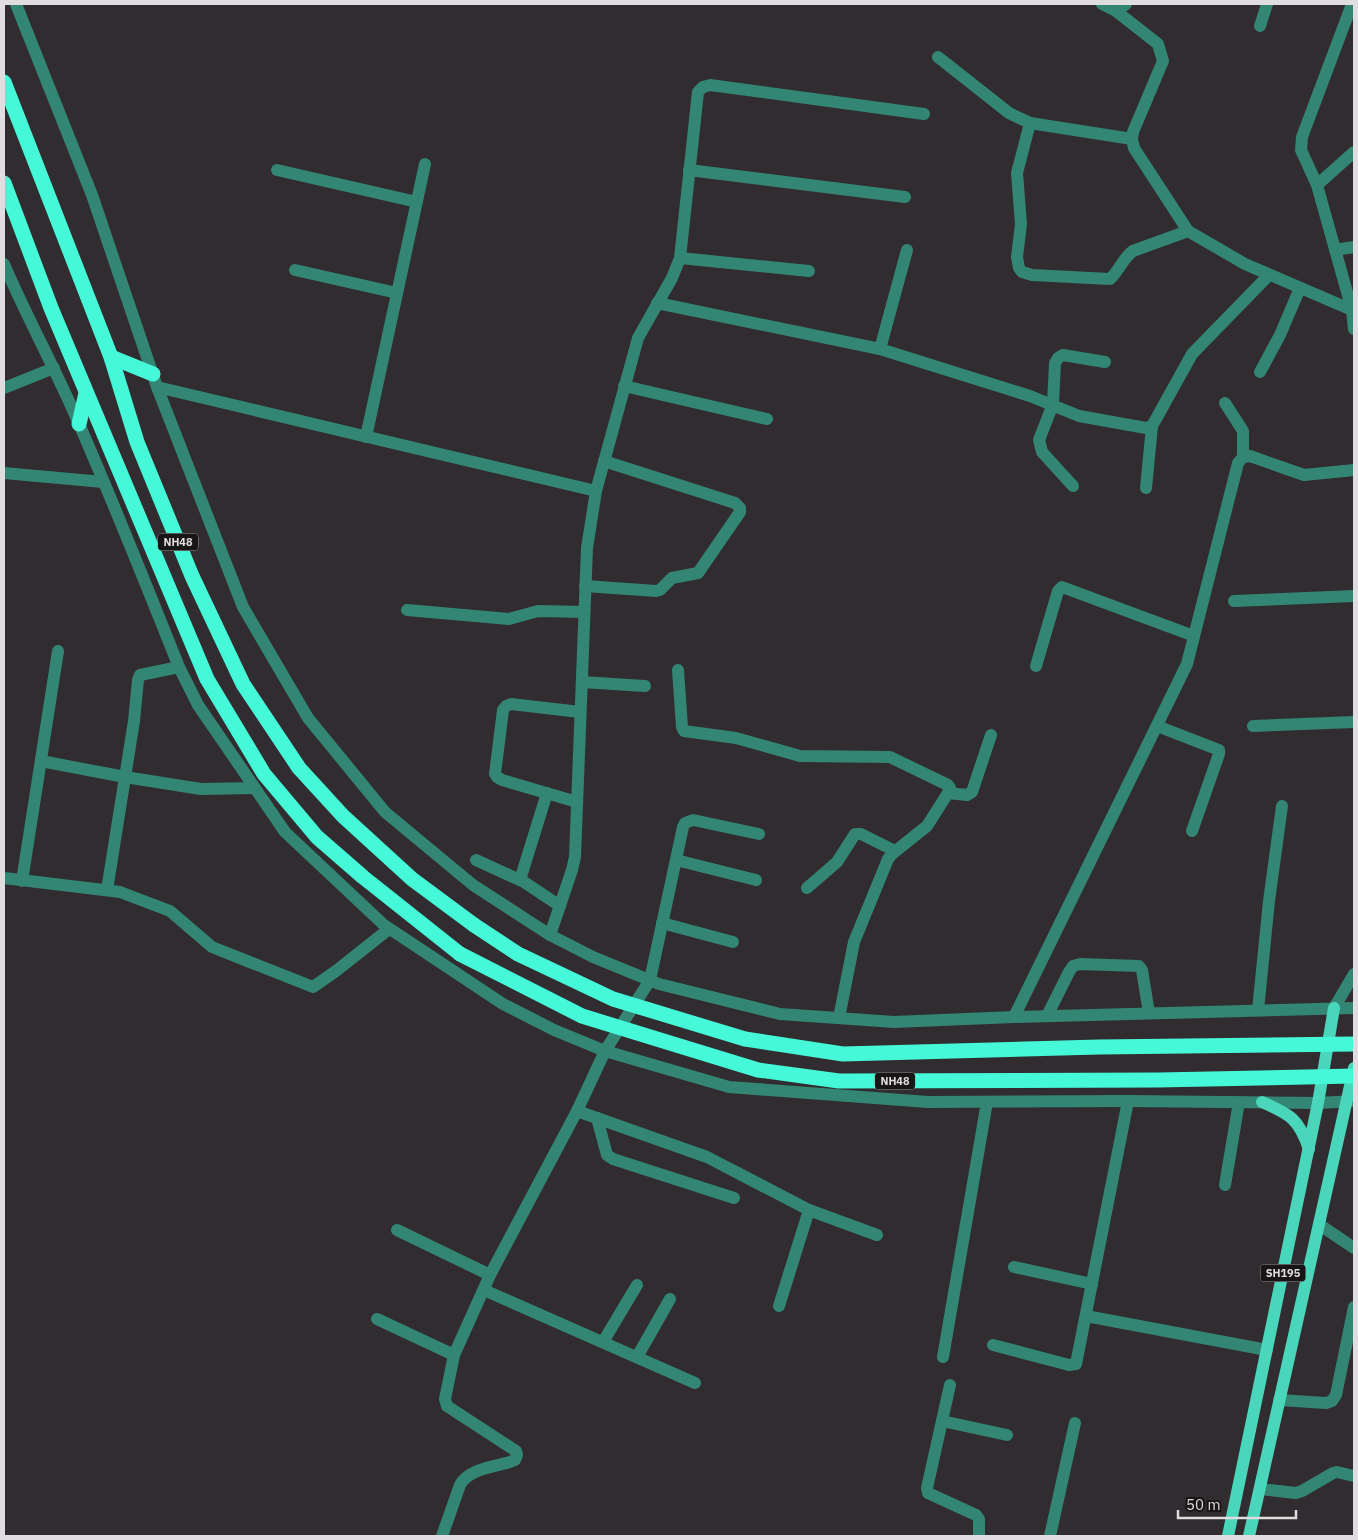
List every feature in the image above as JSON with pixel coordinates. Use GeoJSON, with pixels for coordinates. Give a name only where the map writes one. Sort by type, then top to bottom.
{"type":"FeatureCollection","features":[{"type":"Feature","properties":{"kind":"highway","name":"NH48"},"geometry":{"type":"LineString","coordinates":[[4,82],[111,357],[137,442],[192,576],[243,684],[299,768],[343,816],[412,879],[474,925],[518,954],[613,999],[745,1039],[843,1054],[1099,1047],[1354,1044]]}},
{"type":"Feature","properties":{"kind":"highway","name":"NH48"},"geometry":{"type":"LineString","coordinates":[[4,183],[51,308],[206,679],[264,774],[317,837],[363,877],[460,954],[582,1016],[758,1070],[839,1082],[1149,1080],[1354,1076]]}},
{"type":"Feature","properties":{"kind":"highway"},"geometry":{"type":"LineString","coordinates":[[111,357],[155,381]]}},
{"type":"Feature","properties":{"kind":"highway"},"geometry":{"type":"LineString","coordinates":[[79,424],[86,393]]}},
{"type":"Feature","properties":{"kind":"main road","name":"SH195"},"geometry":{"type":"LineString","coordinates":[[1228,1536],[1309,1149],[1334,1008]]}},
{"type":"Feature","properties":{"kind":"main road"},"geometry":{"type":"LineString","coordinates":[[1249,1536],[1350,1101],[1354,1068]]}},
{"type":"Feature","properties":{"kind":"main road"},"geometry":{"type":"LineString","coordinates":[[1262,1102],[1285,1112],[1296,1122],[1304,1134],[1309,1149]]}},
{"type":"Feature","properties":{"kind":"street"},"geometry":{"type":"LineString","coordinates":[[16,4],[92,195],[155,381],[242,607],[308,718],[385,812],[473,885],[550,935],[594,957],[659,984],[780,1014],[894,1022],[1354,1008]]}},
{"type":"Feature","properties":{"kind":"street"},"geometry":{"type":"LineString","coordinates":[[1102,4],[1121,7],[1158,44],[1163,61],[1133,132],[1132,140],[1134,148],[1188,231],[1245,264],[1352,310]]}},
{"type":"Feature","properties":{"kind":"street"},"geometry":{"type":"LineString","coordinates":[[1260,26],[1266,4]]}},
{"type":"Feature","properties":{"kind":"street"},"geometry":{"type":"LineString","coordinates":[[1352,4],[1302,137],[1301,150],[1317,185],[1352,310],[1354,329]]}},
{"type":"Feature","properties":{"kind":"street"},"geometry":{"type":"LineString","coordinates":[[938,58],[1009,113],[1030,123],[1132,140]]}},
{"type":"Feature","properties":{"kind":"street"},"geometry":{"type":"LineString","coordinates":[[550,935],[575,857],[587,548],[596,491],[638,338],[672,278],[680,258],[698,92],[703,87],[710,85],[924,114]]}},
{"type":"Feature","properties":{"kind":"street"},"geometry":{"type":"LineString","coordinates":[[1030,123],[1017,173],[1021,224],[1018,257],[1019,268],[1022,272],[1032,275],[1110,279],[1133,250],[1188,231]]}},
{"type":"Feature","properties":{"kind":"street"},"geometry":{"type":"LineString","coordinates":[[1317,185],[1354,152]]}},
{"type":"Feature","properties":{"kind":"street"},"geometry":{"type":"LineString","coordinates":[[366,437],[425,164]]}},
{"type":"Feature","properties":{"kind":"street"},"geometry":{"type":"LineString","coordinates":[[277,170],[417,202]]}},
{"type":"Feature","properties":{"kind":"street"},"geometry":{"type":"LineString","coordinates":[[689,170],[904,197]]}},
{"type":"Feature","properties":{"kind":"street"},"geometry":{"type":"LineString","coordinates":[[1335,250],[1354,247]]}},
{"type":"Feature","properties":{"kind":"street"},"geometry":{"type":"LineString","coordinates":[[880,349],[907,250]]}},
{"type":"Feature","properties":{"kind":"street"},"geometry":{"type":"LineString","coordinates":[[680,258],[809,271]]}},
{"type":"Feature","properties":{"kind":"street"},"geometry":{"type":"LineString","coordinates":[[4,264],[79,424],[179,667],[198,705],[285,832],[389,928],[503,1004],[554,1030],[599,1048],[729,1086],[928,1102],[1128,1101],[1318,1103],[1350,1101]]}},
{"type":"Feature","properties":{"kind":"street"},"geometry":{"type":"LineString","coordinates":[[295,270],[397,293]]}},
{"type":"Feature","properties":{"kind":"street"},"geometry":{"type":"LineString","coordinates":[[1146,488],[1152,426],[1192,354],[1269,275]]}},
{"type":"Feature","properties":{"kind":"street"},"geometry":{"type":"LineString","coordinates":[[1260,372],[1280,335],[1300,288]]}},
{"type":"Feature","properties":{"kind":"street"},"geometry":{"type":"LineString","coordinates":[[657,303],[880,349],[988,382],[1053,404],[1087,418],[1146,428],[1152,426]]}},
{"type":"Feature","properties":{"kind":"street"},"geometry":{"type":"LineString","coordinates":[[1073,486],[1042,452],[1039,440],[1053,404],[1055,363],[1063,355],[1105,362]]}},
{"type":"Feature","properties":{"kind":"street"},"geometry":{"type":"LineString","coordinates":[[4,388],[54,368]]}},
{"type":"Feature","properties":{"kind":"street"},"geometry":{"type":"LineString","coordinates":[[155,381],[366,437],[596,491]]}},
{"type":"Feature","properties":{"kind":"street"},"geometry":{"type":"LineString","coordinates":[[624,386],[767,419]]}},
{"type":"Feature","properties":{"kind":"street"},"geometry":{"type":"LineString","coordinates":[[1014,1017],[1187,664],[1238,463],[1242,457],[1243,431],[1225,403]]}},
{"type":"Feature","properties":{"kind":"street"},"geometry":{"type":"LineString","coordinates":[[1242,457],[1250,456],[1304,475],[1354,470]]}},
{"type":"Feature","properties":{"kind":"street"},"geometry":{"type":"LineString","coordinates":[[585,586],[656,591],[660,590],[672,578],[698,573],[740,512],[740,508],[735,503],[604,461]]}},
{"type":"Feature","properties":{"kind":"street"},"geometry":{"type":"LineString","coordinates":[[4,473],[103,482]]}},
{"type":"Feature","properties":{"kind":"street"},"geometry":{"type":"LineString","coordinates":[[1036,666],[1058,591],[1062,587],[1194,636]]}},
{"type":"Feature","properties":{"kind":"street"},"geometry":{"type":"LineString","coordinates":[[1234,601],[1354,596]]}},
{"type":"Feature","properties":{"kind":"street"},"geometry":{"type":"LineString","coordinates":[[407,610],[509,619],[538,611],[584,612]]}},
{"type":"Feature","properties":{"kind":"street"},"geometry":{"type":"LineString","coordinates":[[22,881],[58,651]]}},
{"type":"Feature","properties":{"kind":"street"},"geometry":{"type":"LineString","coordinates":[[107,890],[140,675],[179,667]]}},
{"type":"Feature","properties":{"kind":"street"},"geometry":{"type":"LineString","coordinates":[[678,670],[682,728],[684,731],[736,738],[800,756],[890,757],[948,785],[950,788],[927,826],[895,851],[888,859],[856,934],[838,1018]]}},
{"type":"Feature","properties":{"kind":"street"},"geometry":{"type":"LineString","coordinates":[[582,682],[645,686]]}},
{"type":"Feature","properties":{"kind":"street"},"geometry":{"type":"LineString","coordinates":[[577,802],[502,780],[495,774],[503,710],[506,706],[511,704],[580,712]]}},
{"type":"Feature","properties":{"kind":"street"},"geometry":{"type":"LineString","coordinates":[[1253,726],[1354,722]]}},
{"type":"Feature","properties":{"kind":"street"},"geometry":{"type":"LineString","coordinates":[[1157,726],[1219,750],[1192,831]]}},
{"type":"Feature","properties":{"kind":"street"},"geometry":{"type":"LineString","coordinates":[[948,793],[967,795],[972,792],[991,735]]}},
{"type":"Feature","properties":{"kind":"street"},"geometry":{"type":"LineString","coordinates":[[41,761],[201,789],[255,788]]}},
{"type":"Feature","properties":{"kind":"street"},"geometry":{"type":"LineString","coordinates":[[520,880],[547,793]]}},
{"type":"Feature","properties":{"kind":"street"},"geometry":{"type":"LineString","coordinates":[[1258,1010],[1269,901],[1282,806]]}},
{"type":"Feature","properties":{"kind":"street"},"geometry":{"type":"LineString","coordinates":[[442,1536],[463,1478],[470,1474],[510,1462],[517,1455],[516,1451],[447,1406],[445,1399],[454,1355],[490,1275],[578,1111],[599,1048],[645,977],[662,923],[683,827],[689,820],[759,834]]}},
{"type":"Feature","properties":{"kind":"street"},"geometry":{"type":"LineString","coordinates":[[807,888],[837,862],[855,834],[861,834],[895,851]]}},
{"type":"Feature","properties":{"kind":"street"},"geometry":{"type":"LineString","coordinates":[[476,860],[520,880],[560,906]]}},
{"type":"Feature","properties":{"kind":"street"},"geometry":{"type":"LineString","coordinates":[[676,860],[756,880]]}},
{"type":"Feature","properties":{"kind":"street"},"geometry":{"type":"LineString","coordinates":[[4,878],[120,892],[170,911],[212,947],[313,987],[389,928]]}},
{"type":"Feature","properties":{"kind":"street"},"geometry":{"type":"LineString","coordinates":[[662,923],[733,942]]}},
{"type":"Feature","properties":{"kind":"street"},"geometry":{"type":"LineString","coordinates":[[1047,1016],[1069,972],[1073,966],[1080,964],[1139,966],[1142,970],[1149,1013]]}},
{"type":"Feature","properties":{"kind":"street"},"geometry":{"type":"LineString","coordinates":[[1334,1008],[1354,974]]}},
{"type":"Feature","properties":{"kind":"street"},"geometry":{"type":"LineString","coordinates":[[993,1345],[1069,1365],[1076,1364],[1128,1101]]}},
{"type":"Feature","properties":{"kind":"street"},"geometry":{"type":"LineString","coordinates":[[943,1358],[987,1102]]}},
{"type":"Feature","properties":{"kind":"street"},"geometry":{"type":"LineString","coordinates":[[1226,1185],[1239,1102]]}},
{"type":"Feature","properties":{"kind":"street"},"geometry":{"type":"LineString","coordinates":[[578,1111],[707,1157],[809,1210],[877,1235]]}},
{"type":"Feature","properties":{"kind":"street"},"geometry":{"type":"LineString","coordinates":[[597,1118],[607,1155],[613,1159],[734,1198]]}},
{"type":"Feature","properties":{"kind":"street"},"geometry":{"type":"LineString","coordinates":[[780,1306],[809,1210]]}},
{"type":"Feature","properties":{"kind":"street"},"geometry":{"type":"LineString","coordinates":[[1320,1225],[1354,1248]]}},
{"type":"Feature","properties":{"kind":"street"},"geometry":{"type":"LineString","coordinates":[[397,1230],[490,1275]]}},
{"type":"Feature","properties":{"kind":"street"},"geometry":{"type":"LineString","coordinates":[[1014,1267],[1092,1284]]}},
{"type":"Feature","properties":{"kind":"street"},"geometry":{"type":"LineString","coordinates":[[603,1342],[637,1285]]}},
{"type":"Feature","properties":{"kind":"street"},"geometry":{"type":"LineString","coordinates":[[484,1290],[695,1383]]}},
{"type":"Feature","properties":{"kind":"street"},"geometry":{"type":"LineString","coordinates":[[637,1357],[670,1299]]}},
{"type":"Feature","properties":{"kind":"street"},"geometry":{"type":"LineString","coordinates":[[1280,1400],[1326,1403],[1332,1401],[1336,1395],[1354,1307]]}},
{"type":"Feature","properties":{"kind":"street"},"geometry":{"type":"LineString","coordinates":[[1086,1316],[1267,1350]]}},
{"type":"Feature","properties":{"kind":"street"},"geometry":{"type":"LineString","coordinates":[[377,1319],[454,1355]]}},
{"type":"Feature","properties":{"kind":"street"},"geometry":{"type":"LineString","coordinates":[[950,1385],[927,1488],[928,1492],[976,1515],[979,1519],[979,1536]]}},
{"type":"Feature","properties":{"kind":"street"},"geometry":{"type":"LineString","coordinates":[[942,1421],[1007,1435]]}},
{"type":"Feature","properties":{"kind":"street"},"geometry":{"type":"LineString","coordinates":[[1050,1536],[1075,1423]]}},
{"type":"Feature","properties":{"kind":"street"},"geometry":{"type":"LineString","coordinates":[[1260,1489],[1296,1493],[1333,1473],[1337,1472],[1354,1476]]}}]}
